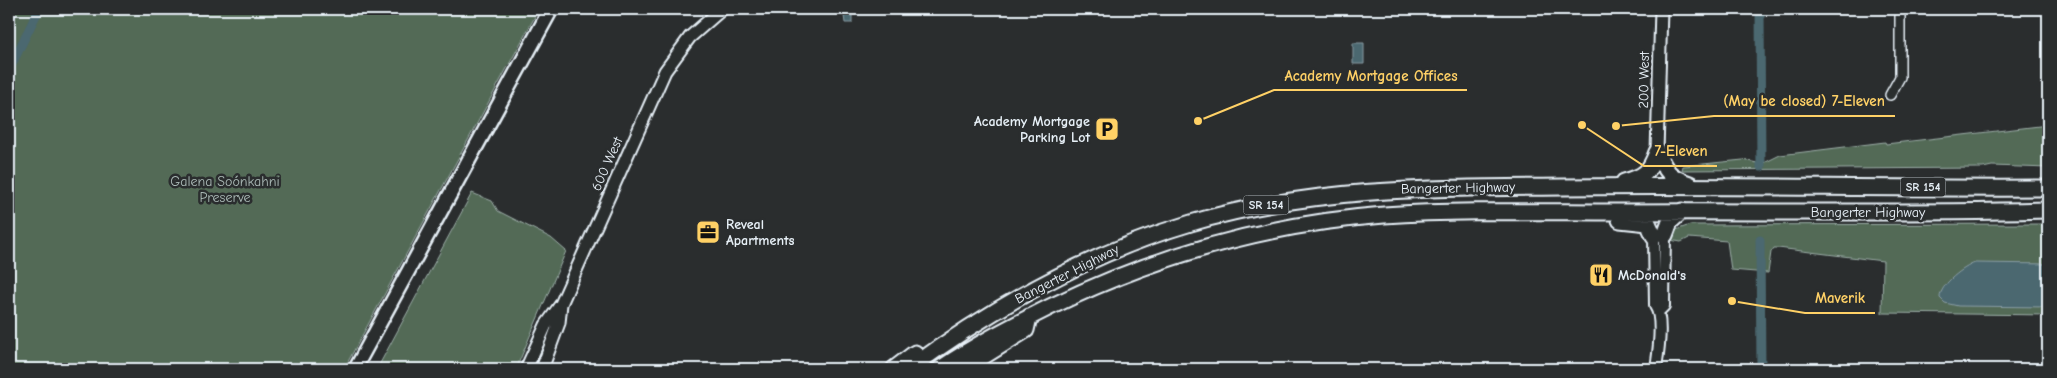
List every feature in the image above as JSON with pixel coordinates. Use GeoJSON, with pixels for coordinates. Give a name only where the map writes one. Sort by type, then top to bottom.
{"type":"FeatureCollection","features":[{"type":"Feature","properties":{"kind":"highway"},"geometry":{"type":"LineString","coordinates":[[1608,186],[1644,175],[1652,165],[1657,152]]}},
{"type":"Feature","properties":{"kind":"highway"},"geometry":{"type":"LineString","coordinates":[[1657,152],[1666,171],[1671,176],[1701,187]]}},
{"type":"Feature","properties":{"kind":"highway","name":"Bangerter Highway"},"geometry":{"type":"LineString","coordinates":[[909,369],[970,326],[1070,269],[1126,245],[1192,222],[1263,205],[1298,199],[1393,189],[1608,186],[2044,186]]}},
{"type":"Feature","properties":{"kind":"highway","name":"Bangerter Highway"},"geometry":{"type":"LineString","coordinates":[[940,369],[980,342],[1029,317],[1124,274],[1184,252],[1282,228],[1425,213],[1682,211],[1860,213],[2048,210]]}},
{"type":"Feature","properties":{"kind":"highway"},"geometry":{"type":"LineString","coordinates":[[1564,212],[1575,220],[1628,220],[1648,223],[1659,235],[1682,211]]}},
{"type":"Feature","properties":{"kind":"highway"},"geometry":{"type":"LineString","coordinates":[[1860,213],[1876,220],[2048,217]]}},
{"type":"Feature","properties":{"kind":"highway"},"geometry":{"type":"LineString","coordinates":[[894,369],[940,335],[992,302],[1043,274],[1070,269]]}},
{"type":"Feature","properties":{"kind":"highway"},"geometry":{"type":"LineString","coordinates":[[963,369],[1026,330],[1029,317]]}},
{"type":"Feature","properties":{"kind":"main road","name":"600 West"},"geometry":{"type":"LineString","coordinates":[[526,369],[546,325],[561,304],[665,71],[687,41],[722,9]]}},
{"type":"Feature","properties":{"kind":"main road","name":"200 West"},"geometry":{"type":"LineString","coordinates":[[1657,152],[1661,9]]}},
{"type":"Feature","properties":{"kind":"main road","name":"600 West"},"geometry":{"type":"LineString","coordinates":[[542,369],[558,323],[561,304]]}},
{"type":"Feature","properties":{"kind":"street"},"geometry":{"type":"LineString","coordinates":[[1890,95],[1900,77],[1900,9]]}},
{"type":"Feature","properties":{"kind":"street"},"geometry":{"type":"LineString","coordinates":[[1656,369],[1659,311],[1655,306],[1659,235]]}},
{"type":"Feature","properties":{"kind":"green space","name":"Galena Soónkahni Preserve"},"geometry":{"type":"Polygon","coordinates":[[[9,9],[539,9],[344,369],[9,369],[9,9]]]}},
{"type":"Feature","properties":{"kind":"green space"},"geometry":{"type":"Polygon","coordinates":[[[2048,125],[2048,168],[1992,166],[1983,168],[1682,170],[1683,166],[1743,160],[1762,164],[1780,155],[2048,125]]]}},
{"type":"Feature","properties":{"kind":"green space"},"geometry":{"type":"Polygon","coordinates":[[[472,193],[492,201],[498,211],[551,238],[566,251],[516,369],[377,369],[472,193]]]}},
{"type":"Feature","properties":{"kind":"green space"},"geometry":{"type":"Polygon","coordinates":[[[2048,224],[2048,315],[1882,313],[1883,261],[1774,248],[1771,252],[1768,273],[1731,270],[1727,241],[1689,238],[1681,242],[1670,240],[1676,230],[1690,225],[2048,224]]]}},
{"type":"Feature","properties":{"kind":"water"},"geometry":{"type":"Polygon","coordinates":[[[843,9],[852,9],[852,23],[845,23],[843,9]]]}},
{"type":"Feature","properties":{"kind":"water"},"geometry":{"type":"Polygon","coordinates":[[[1353,43],[1364,43],[1364,64],[1353,64],[1353,43]]]}},
{"type":"Feature","properties":{"kind":"water"},"geometry":{"type":"Polygon","coordinates":[[[1975,263],[2048,264],[2048,307],[1958,306],[1945,303],[1940,298],[1944,287],[1959,272],[1975,263]]]}},
{"type":"Feature","properties":{"kind":"waterway"},"geometry":{"type":"LineString","coordinates":[[9,70],[39,9]]}},
{"type":"Feature","properties":{"kind":"waterway"},"geometry":{"type":"LineString","coordinates":[[1760,9],[1761,167]]}},
{"type":"Feature","properties":{"kind":"waterway"},"geometry":{"type":"LineString","coordinates":[[1760,240],[1761,369]]}},
{"type":"Feature","properties":{"kind":"railway"},"geometry":{"type":"LineString","coordinates":[[347,369],[542,9]]}},
{"type":"Feature","properties":{"kind":"railway"},"geometry":{"type":"LineString","coordinates":[[363,369],[560,9]]}},
{"type":"Feature","properties":{"kind":"place","name":"Academy Mortgage Offices"},"geometry":{"type":"Point","coordinates":[1198,121]}},
{"type":"Feature","properties":{"kind":"place","name":"7-Eleven"},"geometry":{"type":"Point","coordinates":[1582,125]}},
{"type":"Feature","properties":{"kind":"place","name":"(May be closed) 7-Eleven"},"geometry":{"type":"Point","coordinates":[1616,126]}},
{"type":"Feature","properties":{"kind":"place","name":"Academy Mortgage Parking Lot"},"geometry":{"type":"Point","coordinates":[1107,129]}},
{"type":"Feature","properties":{"kind":"place","name":"Reveal Apartments"},"geometry":{"type":"Point","coordinates":[708,232]}},
{"type":"Feature","properties":{"kind":"place","name":"McDonald's"},"geometry":{"type":"Point","coordinates":[1601,275]}},
{"type":"Feature","properties":{"kind":"place","name":"Maverik"},"geometry":{"type":"Point","coordinates":[1732,301]}}]}
